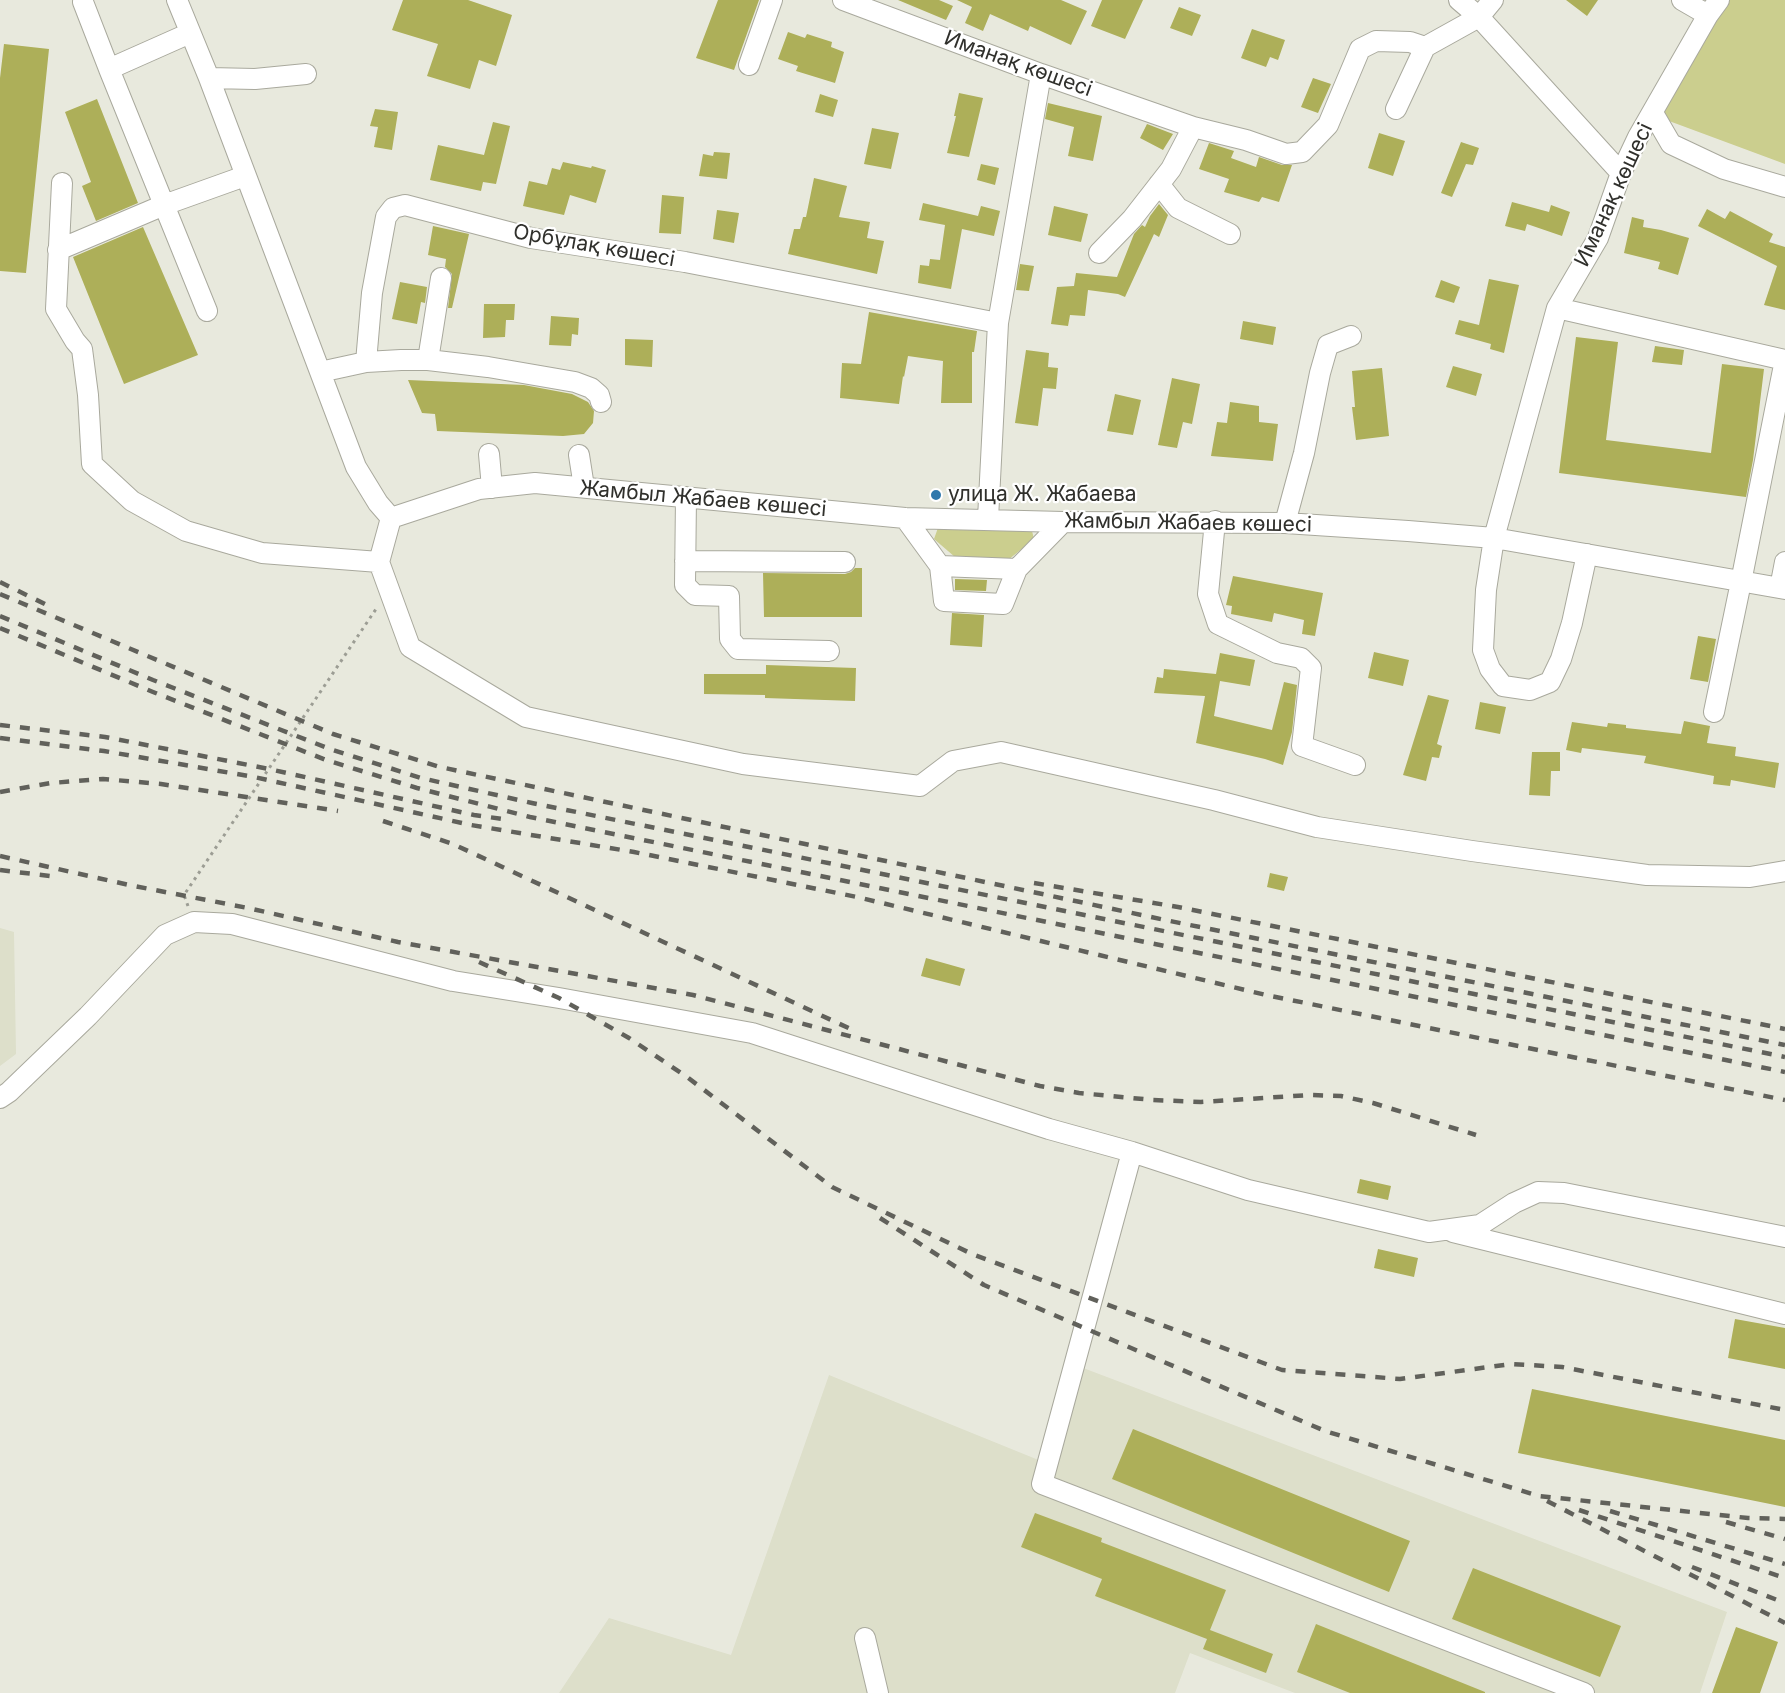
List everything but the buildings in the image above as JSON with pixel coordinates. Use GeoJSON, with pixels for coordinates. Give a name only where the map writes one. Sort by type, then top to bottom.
{"type":"FeatureCollection","features":[{"type":"Feature","properties":{"kind":"street"},"geometry":{"type":"LineString","coordinates":[[177,0],[209,78],[356,467],[378,503],[391,518],[379,562],[410,647],[526,717],[743,764],[920,786],[953,761],[1001,752],[1214,800],[1317,827],[1450,848],[1647,875],[1750,877],[1785,871]]}},
{"type":"Feature","properties":{"kind":"street"},"geometry":{"type":"LineString","coordinates":[[749,65],[772,0]]}},
{"type":"Feature","properties":{"kind":"street","name":"Иманақ көшесі"},"geometry":{"type":"LineString","coordinates":[[843,0],[1041,74],[1193,127],[1246,140],[1286,154],[1302,152],[1328,125],[1360,49],[1376,42],[1410,42],[1425,47]]}},
{"type":"Feature","properties":{"kind":"street"},"geometry":{"type":"LineString","coordinates":[[1459,0],[1479,17],[1621,173]]}},
{"type":"Feature","properties":{"kind":"street"},"geometry":{"type":"LineString","coordinates":[[1396,109],[1425,47],[1479,17],[1493,0]]}},
{"type":"Feature","properties":{"kind":"street"},"geometry":{"type":"LineString","coordinates":[[1682,0],[1714,8]]}},
{"type":"Feature","properties":{"kind":"street"},"geometry":{"type":"LineString","coordinates":[[83,2],[207,311]]}},
{"type":"Feature","properties":{"kind":"street","name":"Иманақ көшесі"},"geometry":{"type":"LineString","coordinates":[[1587,554],[1566,641],[1550,682],[1530,690],[1503,686],[1490,669],[1483,650],[1486,590],[1494,538],[1557,308],[1598,238],[1621,173],[1714,8]]}},
{"type":"Feature","properties":{"kind":"street"},"geometry":{"type":"LineString","coordinates":[[109,69],[190,33]]}},
{"type":"Feature","properties":{"kind":"street"},"geometry":{"type":"LineString","coordinates":[[209,78],[255,79],[306,74]]}},
{"type":"Feature","properties":{"kind":"street"},"geometry":{"type":"LineString","coordinates":[[988,519],[998,323],[1041,74]]}},
{"type":"Feature","properties":{"kind":"street"},"geometry":{"type":"LineString","coordinates":[[1653,113],[1671,144],[1724,169],[1785,187]]}},
{"type":"Feature","properties":{"kind":"street"},"geometry":{"type":"LineString","coordinates":[[1099,253],[1132,219],[1171,169],[1193,127]]}},
{"type":"Feature","properties":{"kind":"street"},"geometry":{"type":"LineString","coordinates":[[57,250],[164,205],[245,176]]}},
{"type":"Feature","properties":{"kind":"street"},"geometry":{"type":"LineString","coordinates":[[62,183],[57,250],[56,309],[82,349],[93,464],[132,501],[186,531],[261,553],[379,562]]}},
{"type":"Feature","properties":{"kind":"street"},"geometry":{"type":"LineString","coordinates":[[1159,184],[1178,207],[1230,234]]}},
{"type":"Feature","properties":{"kind":"street","name":"Орбұлақ көшесі"},"geometry":{"type":"LineString","coordinates":[[366,362],[372,293],[386,217],[393,208],[405,205],[531,238],[685,262],[998,323]]}},
{"type":"Feature","properties":{"kind":"street"},"geometry":{"type":"LineString","coordinates":[[428,360],[441,278]]}},
{"type":"Feature","properties":{"kind":"street"},"geometry":{"type":"LineString","coordinates":[[1557,308],[1785,360],[1714,712]]}},
{"type":"Feature","properties":{"kind":"street"},"geometry":{"type":"LineString","coordinates":[[1285,523],[1304,453],[1328,345],[1351,336]]}},
{"type":"Feature","properties":{"kind":"street"},"geometry":{"type":"LineString","coordinates":[[321,372],[366,362],[428,360],[488,367],[575,382],[591,388],[599,395],[601,402]]}},
{"type":"Feature","properties":{"kind":"street"},"geometry":{"type":"LineString","coordinates":[[489,454],[492,488]]}},
{"type":"Feature","properties":{"kind":"street"},"geometry":{"type":"LineString","coordinates":[[579,455],[584,487]]}},
{"type":"Feature","properties":{"kind":"street","name":"Жамбыл Жабаев көшесі"},"geometry":{"type":"LineString","coordinates":[[391,518],[479,489],[535,483],[905,518],[1063,522],[1285,523],[1494,538],[1782,589]]}},
{"type":"Feature","properties":{"kind":"street"},"geometry":{"type":"LineString","coordinates":[[686,497],[685,585],[695,595],[729,596],[730,639],[738,649],[829,651]]}},
{"type":"Feature","properties":{"kind":"street"},"geometry":{"type":"LineString","coordinates":[[905,518],[940,566],[944,601],[1003,604],[1017,569],[1063,522]]}},
{"type":"Feature","properties":{"kind":"street"},"geometry":{"type":"LineString","coordinates":[[1215,521],[1208,594],[1218,624],[1277,653],[1301,658],[1311,668],[1302,746],[1355,765]]}},
{"type":"Feature","properties":{"kind":"street"},"geometry":{"type":"LineString","coordinates":[[685,561],[845,562]]}},
{"type":"Feature","properties":{"kind":"street"},"geometry":{"type":"LineString","coordinates":[[1782,589],[1785,562]]}},
{"type":"Feature","properties":{"kind":"street"},"geometry":{"type":"LineString","coordinates":[[940,566],[1017,569]]}},
{"type":"Feature","properties":{"kind":"street"},"geometry":{"type":"LineString","coordinates":[[0,1098],[88,1017],[165,935],[194,922],[232,924],[453,981],[752,1033],[1049,1129],[1132,1152],[1248,1190],[1429,1232],[1480,1225],[1514,1203],[1538,1192],[1564,1193],[1785,1238]]}},
{"type":"Feature","properties":{"kind":"street"},"geometry":{"type":"LineString","coordinates":[[1132,1152],[1042,1485],[1584,1693]]}},
{"type":"Feature","properties":{"kind":"street"},"geometry":{"type":"LineString","coordinates":[[1444,1230],[1785,1314]]}},
{"type":"Feature","properties":{"kind":"street"},"geometry":{"type":"LineString","coordinates":[[865,1638],[878,1693]]}},
{"type":"Feature","properties":{"kind":"path"},"geometry":{"type":"LineString","coordinates":[[194,922],[184,895],[389,590]]}},
{"type":"Feature","properties":{"kind":"shaded area"},"geometry":{"type":"Polygon","coordinates":[[[0,928],[14,932],[16,1054],[0,1066],[0,928]]]}},
{"type":"Feature","properties":{"kind":"shaded area"},"geometry":{"type":"Polygon","coordinates":[[[1070,1363],[1727,1612],[1700,1693],[1295,1693],[1190,1653],[1175,1693],[559,1693],[609,1618],[731,1655],[829,1375],[1041,1461],[1070,1363]]]}},
{"type":"Feature","properties":{"kind":"green space"},"geometry":{"type":"Polygon","coordinates":[[[1722,0],[1785,0],[1785,164],[1661,118],[1722,0]]]}},
{"type":"Feature","properties":{"kind":"green space"},"geometry":{"type":"Polygon","coordinates":[[[939,525],[1031,527],[1034,539],[1008,560],[955,557],[934,539],[939,525]]]}},
{"type":"Feature","properties":{"kind":"railway"},"geometry":{"type":"LineString","coordinates":[[0,582],[51,607]]}},
{"type":"Feature","properties":{"kind":"railway"},"geometry":{"type":"LineString","coordinates":[[0,594],[333,734],[440,767],[1170,921],[1785,1045]]}},
{"type":"Feature","properties":{"kind":"railway"},"geometry":{"type":"LineString","coordinates":[[0,616],[153,680],[330,749],[421,778],[532,803],[1785,1057]]}},
{"type":"Feature","properties":{"kind":"railway"},"geometry":{"type":"LineString","coordinates":[[0,628],[153,692],[326,760],[417,788],[530,817],[1785,1072]]}},
{"type":"Feature","properties":{"kind":"railway"},"geometry":{"type":"LineString","coordinates":[[0,725],[105,737],[269,769],[474,815],[510,820]]}},
{"type":"Feature","properties":{"kind":"railway"},"geometry":{"type":"LineString","coordinates":[[0,738],[104,751],[254,777],[471,825],[634,852],[857,897],[1266,995],[1785,1100]]}},
{"type":"Feature","properties":{"kind":"railway"},"geometry":{"type":"LineString","coordinates":[[0,792],[51,783],[103,779],[161,784],[338,811]]}},
{"type":"Feature","properties":{"kind":"railway"},"geometry":{"type":"LineString","coordinates":[[383,821],[453,844],[857,1032]]}},
{"type":"Feature","properties":{"kind":"railway"},"geometry":{"type":"LineString","coordinates":[[0,856],[398,942],[693,995],[1040,1086],[1079,1093],[1201,1102],[1310,1095],[1341,1096],[1373,1103],[1476,1135]]}},
{"type":"Feature","properties":{"kind":"railway"},"geometry":{"type":"LineString","coordinates":[[0,870],[58,877]]}},
{"type":"Feature","properties":{"kind":"railway"},"geometry":{"type":"LineString","coordinates":[[1034,883],[1178,907],[1785,1029]]}},
{"type":"Feature","properties":{"kind":"railway"},"geometry":{"type":"LineString","coordinates":[[479,962],[559,998],[629,1038],[687,1077],[832,1187],[972,1254],[1282,1370],[1400,1379],[1511,1364],[1562,1367],[1785,1410]]}},
{"type":"Feature","properties":{"kind":"railway"},"geometry":{"type":"LineString","coordinates":[[880,1218],[984,1285],[1325,1431],[1539,1496],[1748,1518],[1785,1519]]}},
{"type":"Feature","properties":{"kind":"railway"},"geometry":{"type":"LineString","coordinates":[[1547,1501],[1785,1623]]}},
{"type":"Feature","properties":{"kind":"railway"},"geometry":{"type":"LineString","coordinates":[[1579,1510],[1785,1578]]}},
{"type":"Feature","properties":{"kind":"railway"},"geometry":{"type":"LineString","coordinates":[[1610,1511],[1785,1564]]}},
{"type":"Feature","properties":{"kind":"railway"},"geometry":{"type":"LineString","coordinates":[[1726,1522],[1785,1539]]}},
{"type":"Feature","properties":{"kind":"railway"},"geometry":{"type":"LineString","coordinates":[[1692,1567],[1785,1603]]}},
{"type":"Feature","properties":{"kind":"place","name":"улица Ж. Жабаева"},"geometry":{"type":"Point","coordinates":[936,495]}}]}
